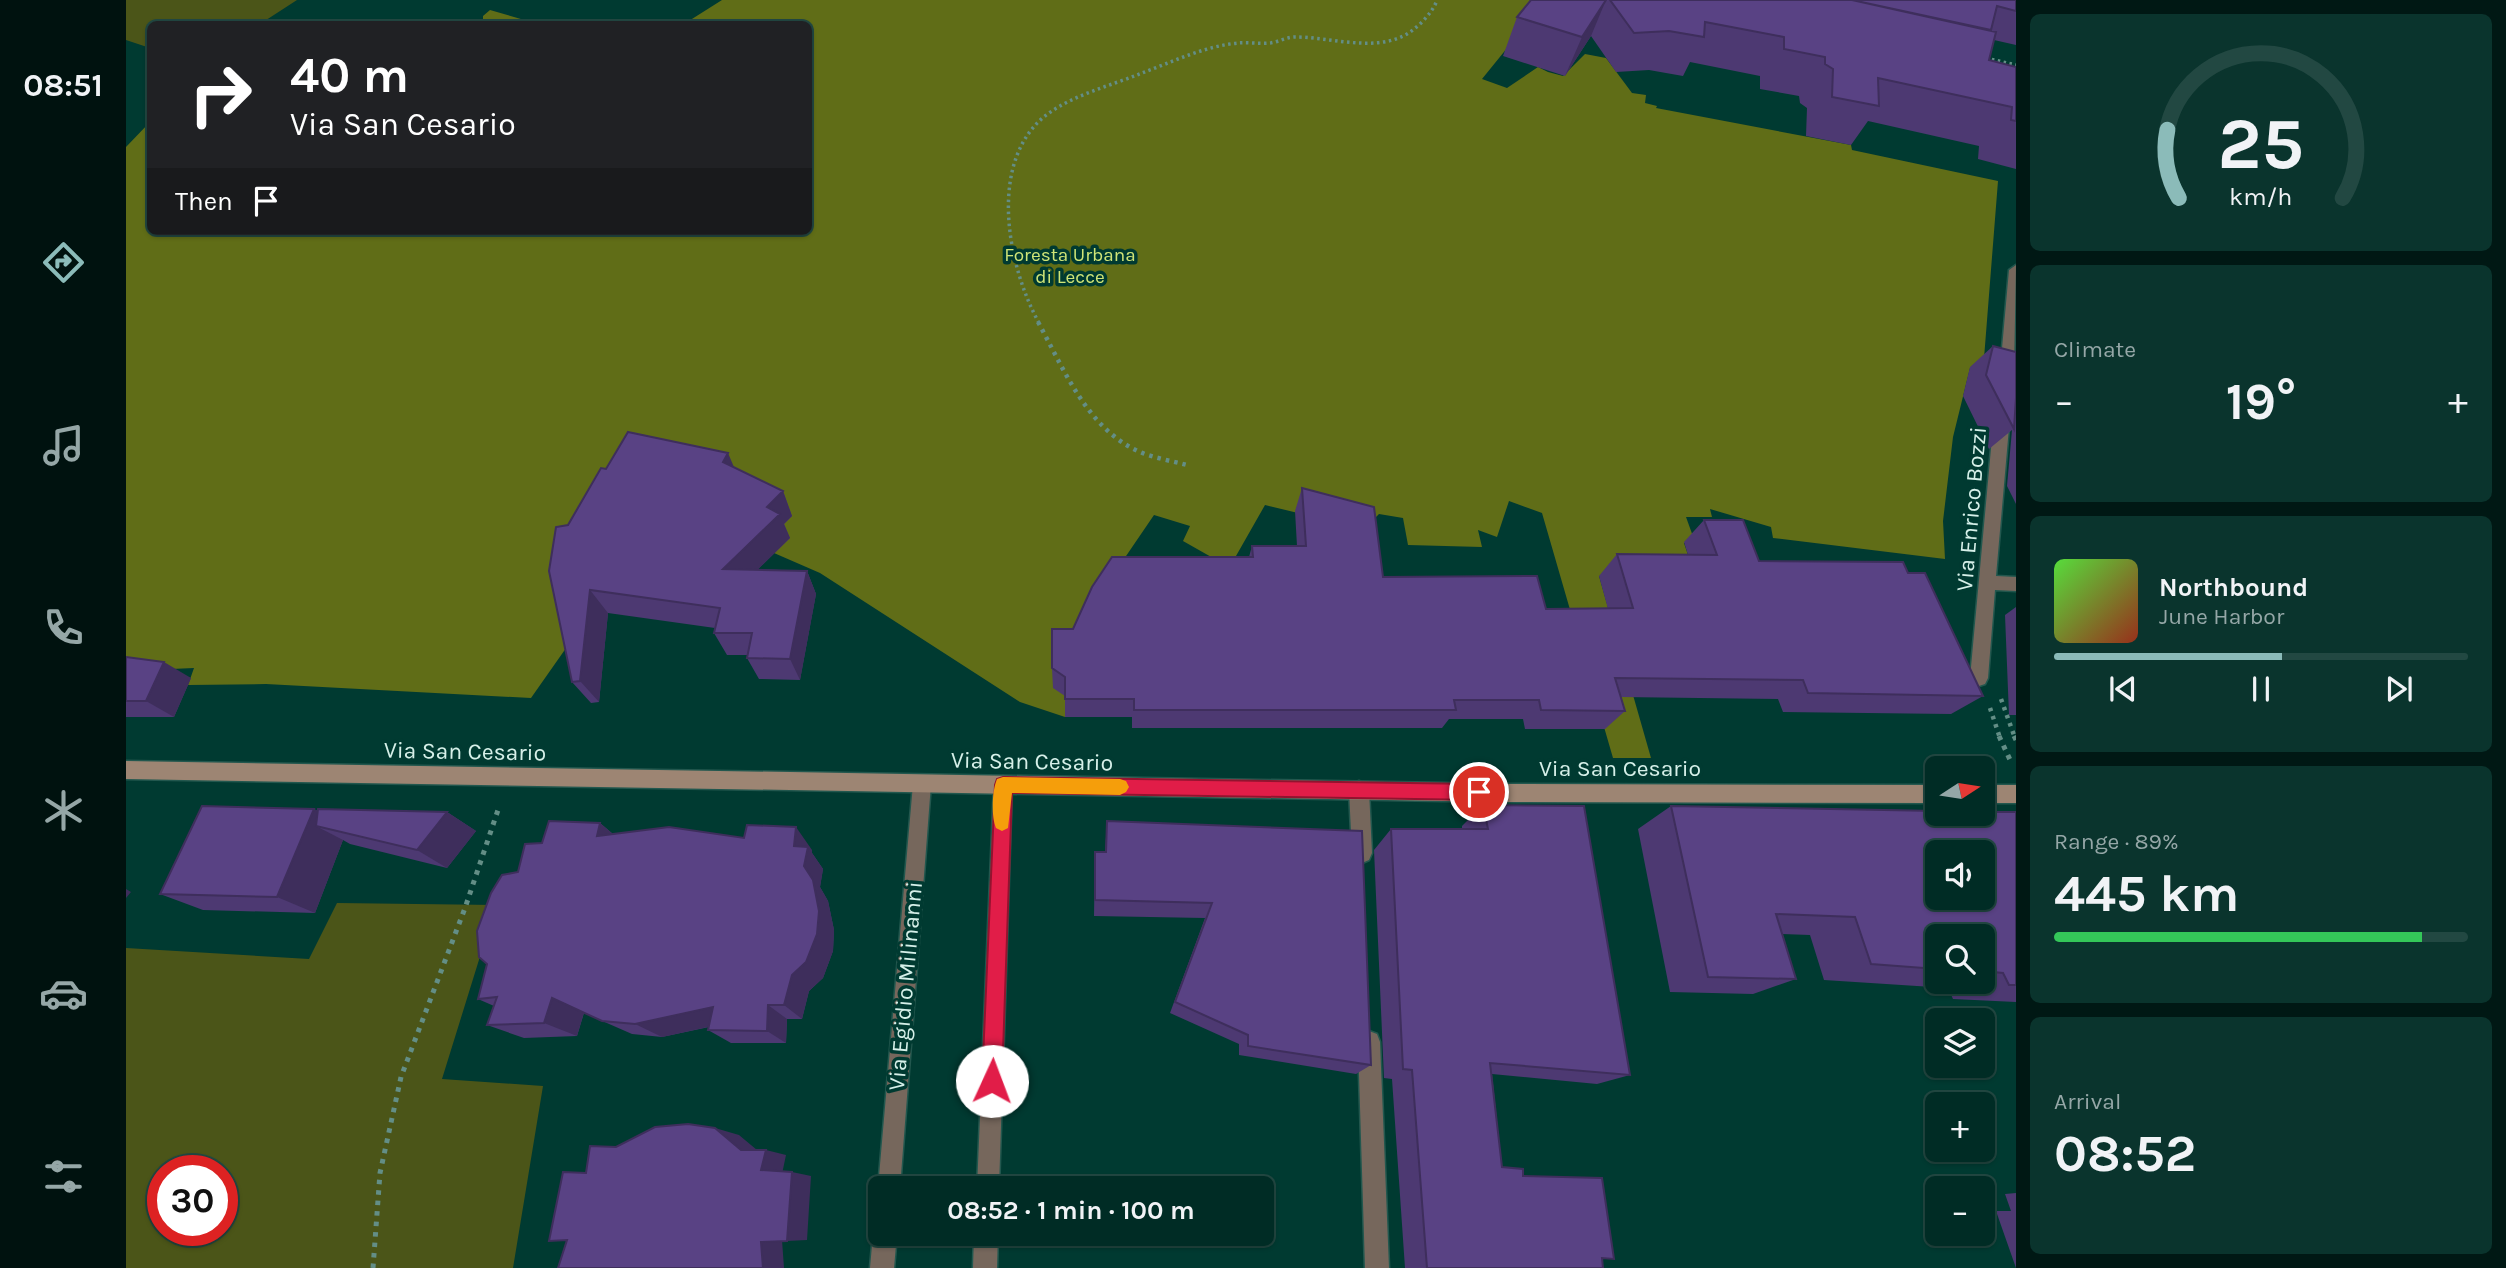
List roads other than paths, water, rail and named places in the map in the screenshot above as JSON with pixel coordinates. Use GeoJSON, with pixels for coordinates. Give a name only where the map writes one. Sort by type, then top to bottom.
{"type":"FeatureCollection","features":[{"type":"Feature","properties":{"kind":"main road","name":"Via San Cesario"},"geometry":{"type":"LineString","coordinates":[[126,770],[1359,790],[1925,794]]}},
{"type":"Feature","properties":{"kind":"main road"},"geometry":{"type":"LineString","coordinates":[[1995,794],[2016,794]]}},
{"type":"Feature","properties":{"kind":"street","name":"Via Enrico Bozzi"},"geometry":{"type":"LineString","coordinates":[[1979,678],[2016,270]]}},
{"type":"Feature","properties":{"kind":"street"},"geometry":{"type":"LineString","coordinates":[[1987,583],[2016,584]]}},
{"type":"Feature","properties":{"kind":"street","name":"Via Egidio Milinanni"},"geometry":{"type":"LineString","coordinates":[[890,1176],[922,784]]}},
{"type":"Feature","properties":{"kind":"street"},"geometry":{"type":"LineString","coordinates":[[988,1176],[1003,785]]}},
{"type":"Feature","properties":{"kind":"street"},"geometry":{"type":"LineString","coordinates":[[1359,790],[1362,872]]}},
{"type":"Feature","properties":{"kind":"street"},"geometry":{"type":"LineString","coordinates":[[1368,1022],[1377,1268]]}},
{"type":"Feature","properties":{"kind":"street"},"geometry":{"type":"LineString","coordinates":[[882,1268],[884,1246]]}},
{"type":"Feature","properties":{"kind":"street"},"geometry":{"type":"LineString","coordinates":[[985,1268],[986,1246]]}},
{"type":"Feature","properties":{"kind":"park label","name":"Foresta Urbana di Lecce"},"geometry":{"type":"Point","coordinates":[1070,265]}}]}
